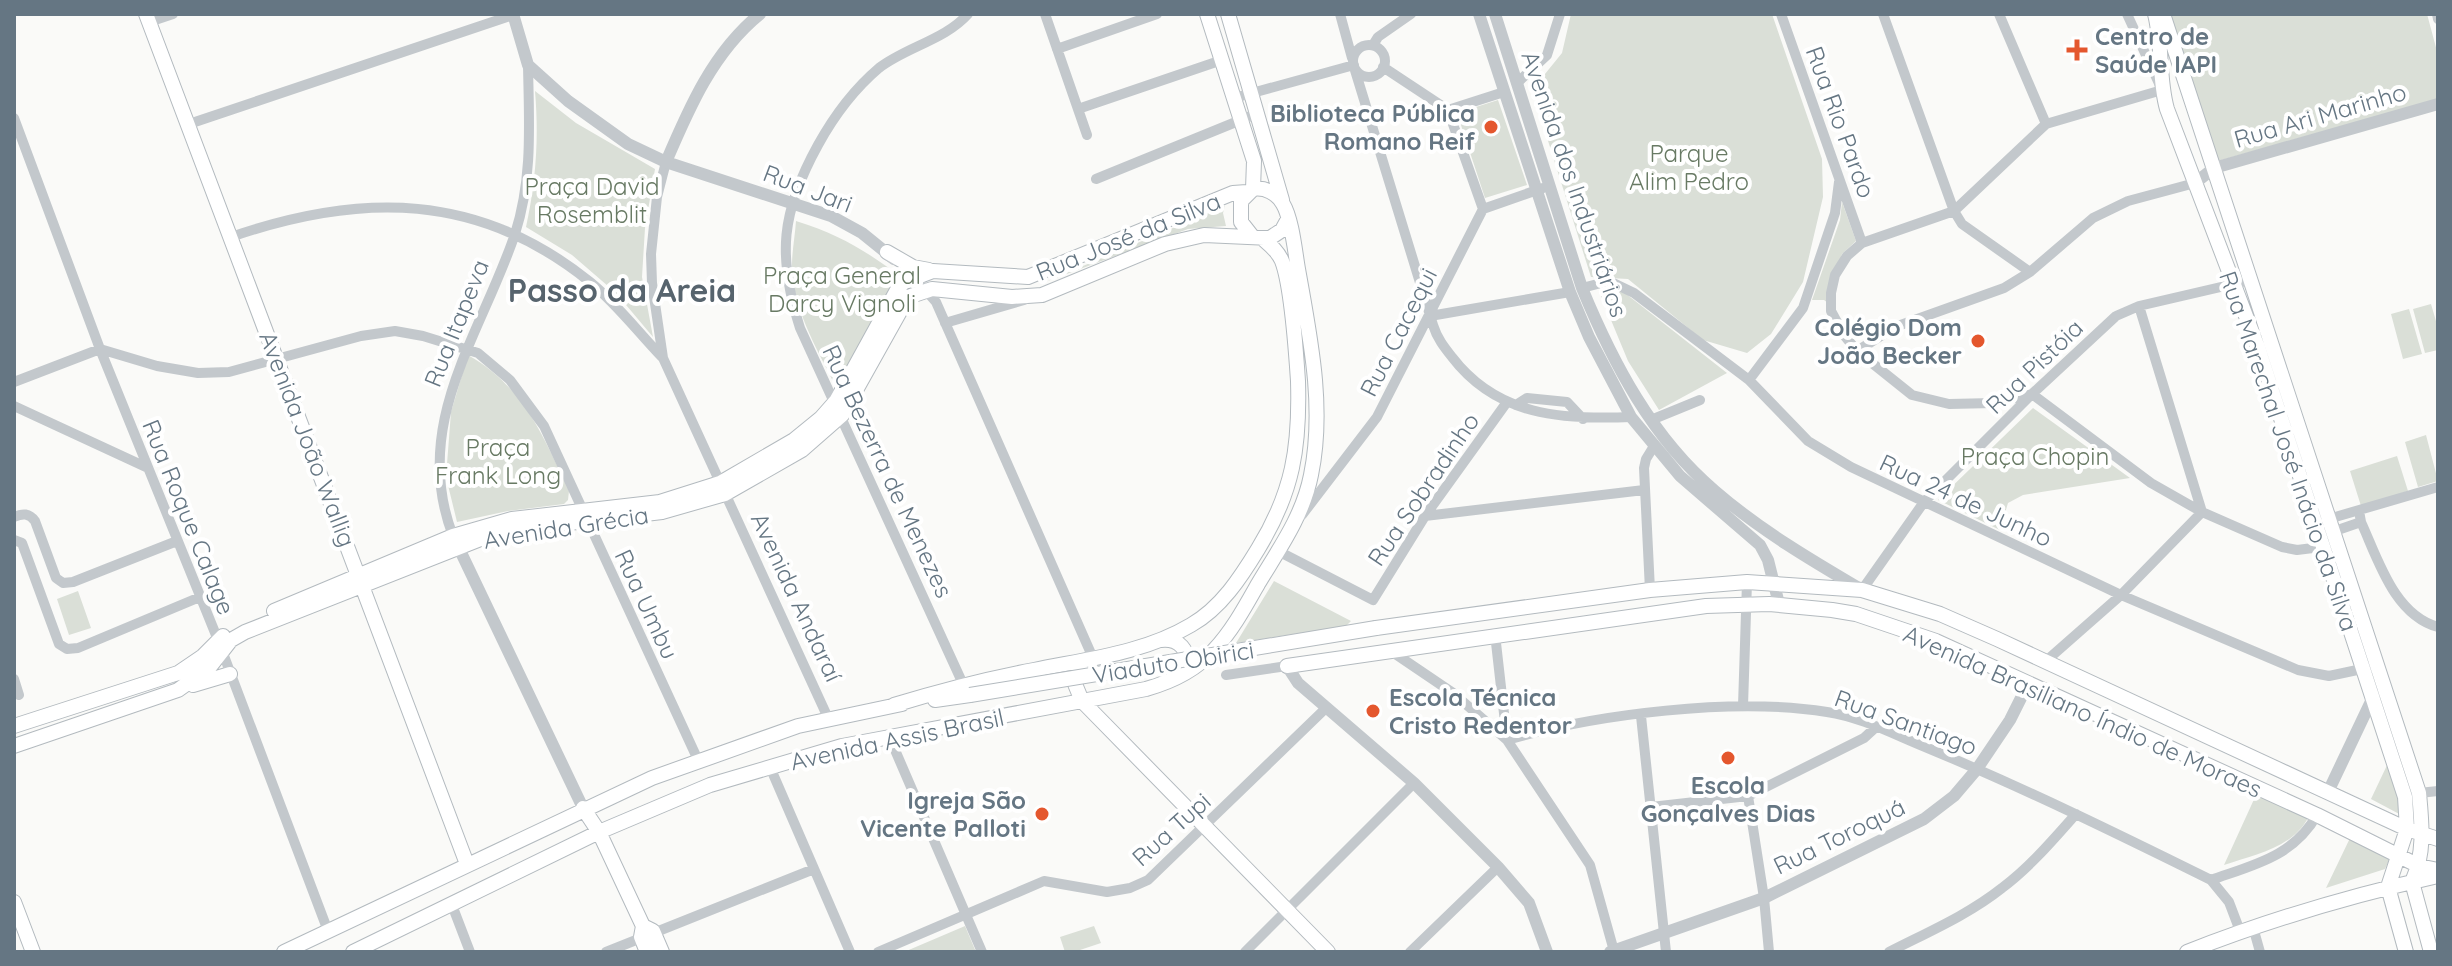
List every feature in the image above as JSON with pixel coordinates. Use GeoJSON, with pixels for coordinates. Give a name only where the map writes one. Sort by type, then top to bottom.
{"type":"FeatureCollection","features":[{"type":"Feature","properties":{"kind":"main road"},"geometry":{"type":"LineString","coordinates":[[1207,14],[1216,62],[1234,98],[1254,161],[1250,190],[1241,201],[1240,215],[1245,228],[1257,237],[1282,230],[1288,219],[1228,14]]}},
{"type":"Feature","properties":{"kind":"main road","name":"Rua Marechal José Inácio da Silva"},"geometry":{"type":"LineString","coordinates":[[2155,14],[2159,31],[2162,90],[2233,285],[2275,376]]}},
{"type":"Feature","properties":{"kind":"main road","name":"Avenida João Wallig"},"geometry":{"type":"LineString","coordinates":[[148,18],[467,864]]}},
{"type":"Feature","properties":{"kind":"main road"},"geometry":{"type":"LineString","coordinates":[[2162,90],[2169,81],[2165,21]]}},
{"type":"Feature","properties":{"kind":"main road","name":"Rua Marechal José Inácio da Silva"},"geometry":{"type":"LineString","coordinates":[[2165,21],[2251,280],[2275,376],[2370,668],[2419,793],[2423,835],[2419,866],[2412,882]]}},
{"type":"Feature","properties":{"kind":"main road"},"geometry":{"type":"LineString","coordinates":[[1250,190],[1268,190],[1283,204]]}},
{"type":"Feature","properties":{"kind":"main road","name":"Rua José da Silva"},"geometry":{"type":"LineString","coordinates":[[914,277],[933,271],[1028,277],[1233,193],[1250,190]]}},
{"type":"Feature","properties":{"kind":"main road","name":"Avenida Assis Brasil"},"geometry":{"type":"LineString","coordinates":[[353,952],[680,796],[842,746],[1146,689],[1179,678],[1213,652],[1233,626],[1296,522],[1311,477],[1318,431],[1313,359],[1288,219]]}},
{"type":"Feature","properties":{"kind":"main road","name":"Rua José da Silva"},"geometry":{"type":"LineString","coordinates":[[925,290],[1012,297],[1042,295],[1126,258],[1186,238],[1204,235],[1257,237]]}},
{"type":"Feature","properties":{"kind":"main road","name":"Avenida Assis Brasil"},"geometry":{"type":"LineString","coordinates":[[284,952],[583,808],[698,760],[798,726],[1130,651],[1194,624],[1234,587],[1276,520],[1292,475],[1299,428],[1293,328],[1282,261],[1276,250],[1257,237]]}},
{"type":"Feature","properties":{"kind":"main road"},"geometry":{"type":"LineString","coordinates":[[887,252],[913,267],[933,271]]}},
{"type":"Feature","properties":{"kind":"main road","name":"Avenida Grécia"},"geometry":{"type":"LineString","coordinates":[[839,408],[897,290],[914,277]]}},
{"type":"Feature","properties":{"kind":"main road","name":"Avenida Grécia"},"geometry":{"type":"LineString","coordinates":[[14,726],[178,673],[219,645],[245,632],[455,541],[722,488],[839,408],[908,297],[925,290]]}},
{"type":"Feature","properties":{"kind":"main road","name":"Avenida Brasiliano Índio de Moraes"},"geometry":{"type":"LineString","coordinates":[[1376,628],[1650,590],[1747,582],[1862,590],[1940,614],[2423,835]]}},
{"type":"Feature","properties":{"kind":"main road","name":"Avenida Brasiliano Índio de Moraes"},"geometry":{"type":"LineString","coordinates":[[1287,666],[1706,606],[1779,604],[1856,614],[1936,641],[2029,682],[2438,873]]}},
{"type":"Feature","properties":{"kind":"main road","name":"Viaduto Obirici"},"geometry":{"type":"LineString","coordinates":[[966,689],[1376,628]]}},
{"type":"Feature","properties":{"kind":"main road"},"geometry":{"type":"LineString","coordinates":[[1161,640],[1174,641],[1187,654],[1186,667],[1179,678]]}},
{"type":"Feature","properties":{"kind":"main road","name":"Avenida Grécia"},"geometry":{"type":"LineString","coordinates":[[14,746],[178,690],[209,668],[219,645]]}},
{"type":"Feature","properties":{"kind":"main road"},"geometry":{"type":"LineString","coordinates":[[1093,658],[1080,668],[1077,676],[1077,693],[1082,701],[1328,952]]}},
{"type":"Feature","properties":{"kind":"main road","name":"Rua Marechal José Inácio da Silva"},"geometry":{"type":"LineString","coordinates":[[2370,668],[2374,695],[2405,797],[2407,829],[2388,887]]}},
{"type":"Feature","properties":{"kind":"main road"},"geometry":{"type":"LineString","coordinates":[[178,690],[230,674]]}},
{"type":"Feature","properties":{"kind":"main road"},"geometry":{"type":"LineString","coordinates":[[583,808],[599,832],[646,931],[662,952]]}},
{"type":"Feature","properties":{"kind":"main road"},"geometry":{"type":"LineString","coordinates":[[2423,835],[2438,839]]}},
{"type":"Feature","properties":{"kind":"main road"},"geometry":{"type":"LineString","coordinates":[[2187,952],[2246,929],[2438,873]]}},
{"type":"Feature","properties":{"kind":"main road"},"geometry":{"type":"LineString","coordinates":[[2412,882],[2431,952]]}},
{"type":"Feature","properties":{"kind":"main road"},"geometry":{"type":"LineString","coordinates":[[2388,887],[2406,952]]}},
{"type":"Feature","properties":{"kind":"main road"},"geometry":{"type":"LineString","coordinates":[[14,902],[33,952]]}},
{"type":"Feature","properties":{"kind":"main road"},"geometry":{"type":"LineString","coordinates":[[646,931],[647,952]]}},
{"type":"Feature","properties":{"kind":"street"},"geometry":{"type":"LineString","coordinates":[[148,18],[173,14]]}},
{"type":"Feature","properties":{"kind":"street","name":"Avenida Andaraí"},"geometry":{"type":"LineString","coordinates":[[760,14],[723,53],[692,99],[666,162],[657,197],[651,254],[652,283],[663,358],[829,720]]}},
{"type":"Feature","properties":{"kind":"street","name":"Rua Bezerra de Menezes"},"geometry":{"type":"LineString","coordinates":[[966,689],[800,328],[789,294],[785,259],[786,230],[794,191],[844,103],[880,67],[958,26],[968,14]]}},
{"type":"Feature","properties":{"kind":"street"},"geometry":{"type":"LineString","coordinates":[[1045,14],[1087,135]]}},
{"type":"Feature","properties":{"kind":"street"},"geometry":{"type":"LineString","coordinates":[[1057,49],[1157,14]]}},
{"type":"Feature","properties":{"kind":"street"},"geometry":{"type":"LineString","coordinates":[[1340,14],[1430,316],[1440,340],[1469,379],[1512,404],[1583,419],[1631,417]]}},
{"type":"Feature","properties":{"kind":"street"},"geometry":{"type":"LineString","coordinates":[[1373,45],[1378,37],[1411,14]]}},
{"type":"Feature","properties":{"kind":"street"},"geometry":{"type":"LineString","coordinates":[[1517,83],[1547,55],[1560,14]]}},
{"type":"Feature","properties":{"kind":"street","name":"Rua Rio Pardo"},"geometry":{"type":"LineString","coordinates":[[1781,14],[1862,243]]}},
{"type":"Feature","properties":{"kind":"street"},"geometry":{"type":"LineString","coordinates":[[1883,14],[1954,211],[1962,224],[2030,272]]}},
{"type":"Feature","properties":{"kind":"street"},"geometry":{"type":"LineString","coordinates":[[1999,14],[2046,124]]}},
{"type":"Feature","properties":{"kind":"street"},"geometry":{"type":"LineString","coordinates":[[2127,14],[2162,90],[2046,124],[1954,211],[1862,243],[1847,256],[1835,275],[1831,293],[1831,311],[1844,335],[1857,351],[1912,395],[1949,404],[1994,403],[2032,394],[2151,483],[2202,512],[2282,547],[2297,550],[2360,516],[2438,487]]}},
{"type":"Feature","properties":{"kind":"street"},"geometry":{"type":"LineString","coordinates":[[189,124],[513,15],[528,65]]}},
{"type":"Feature","properties":{"kind":"street"},"geometry":{"type":"LineString","coordinates":[[1481,19],[1496,17]]}},
{"type":"Feature","properties":{"kind":"street","name":"Avenida dos Industriários"},"geometry":{"type":"LineString","coordinates":[[1496,17],[1550,186],[1576,290]]}},
{"type":"Feature","properties":{"kind":"street","name":"Avenida dos Industriários"},"geometry":{"type":"LineString","coordinates":[[1481,19],[1537,191],[1631,417],[1680,476],[1760,545],[1768,560],[1779,604]]}},
{"type":"Feature","properties":{"kind":"street"},"geometry":{"type":"LineString","coordinates":[[1373,45],[1383,54],[1383,67],[1379,72],[1362,75],[1354,64],[1354,54],[1362,46],[1373,45]]}},
{"type":"Feature","properties":{"kind":"street"},"geometry":{"type":"LineString","coordinates":[[1078,109],[1216,62]]}},
{"type":"Feature","properties":{"kind":"street"},"geometry":{"type":"LineString","coordinates":[[1234,98],[1354,64]]}},
{"type":"Feature","properties":{"kind":"street","name":"Rua Jari"},"geometry":{"type":"LineString","coordinates":[[528,65],[594,122],[628,144],[666,162],[831,216],[862,233],[914,277],[936,302],[1093,658]]}},
{"type":"Feature","properties":{"kind":"street","name":"Rua Itapeva"},"geometry":{"type":"LineString","coordinates":[[528,65],[530,140],[527,181],[515,233],[467,348],[444,415],[439,461],[443,503],[455,541],[583,808]]}},
{"type":"Feature","properties":{"kind":"street"},"geometry":{"type":"LineString","coordinates":[[1383,67],[1448,110],[1483,209],[1550,186]]}},
{"type":"Feature","properties":{"kind":"street"},"geometry":{"type":"LineString","coordinates":[[1448,110],[1504,92]]}},
{"type":"Feature","properties":{"kind":"street","name":"Rua Ari Marinho"},"geometry":{"type":"LineString","coordinates":[[2214,168],[2438,104]]}},
{"type":"Feature","properties":{"kind":"street"},"geometry":{"type":"LineString","coordinates":[[1096,179],[1258,113]]}},
{"type":"Feature","properties":{"kind":"street","name":"Rua Roque Calage"},"geometry":{"type":"LineString","coordinates":[[14,118],[148,468],[172,543],[200,597],[328,931]]}},
{"type":"Feature","properties":{"kind":"street"},"geometry":{"type":"LineString","coordinates":[[1857,351],[1895,327],[2004,288],[2030,272],[2093,218],[2128,201],[2195,183],[2214,168]]}},
{"type":"Feature","properties":{"kind":"street"},"geometry":{"type":"LineString","coordinates":[[1749,380],[1803,308],[1835,213],[1839,177]]}},
{"type":"Feature","properties":{"kind":"street"},"geometry":{"type":"LineString","coordinates":[[231,237],[314,214],[364,206],[403,206],[442,212],[515,233],[591,283],[663,358]]}},
{"type":"Feature","properties":{"kind":"street","name":"Rua Cacequi"},"geometry":{"type":"LineString","coordinates":[[1296,522],[1377,417],[1483,209]]}},
{"type":"Feature","properties":{"kind":"street","name":"Rua Pistóia"},"geometry":{"type":"LineString","coordinates":[[1862,590],[1924,502],[2032,394],[2116,316],[2139,306],[2251,280]]}},
{"type":"Feature","properties":{"kind":"street","name":"Rua 24 de Junho"},"geometry":{"type":"LineString","coordinates":[[1430,316],[1576,290],[1609,281],[1634,293],[1749,380],[1808,441],[1851,467],[2121,595],[2298,670],[2329,676],[2370,668]]}},
{"type":"Feature","properties":{"kind":"street","name":"Rua José da Silva"},"geometry":{"type":"LineString","coordinates":[[945,323],[1042,295]]}},
{"type":"Feature","properties":{"kind":"street"},"geometry":{"type":"LineString","coordinates":[[2139,306],[2202,512]]}},
{"type":"Feature","properties":{"kind":"street","name":"Avenida dos Industriários"},"geometry":{"type":"LineString","coordinates":[[1586,313],[1651,420],[1713,489],[1766,531],[1862,590]]}},
{"type":"Feature","properties":{"kind":"street","name":"Rua Umbu"},"geometry":{"type":"LineString","coordinates":[[100,349],[157,366],[198,373],[242,371],[382,332],[423,336],[467,348],[492,363],[530,404],[559,457],[698,760]]}},
{"type":"Feature","properties":{"kind":"street"},"geometry":{"type":"LineString","coordinates":[[14,382],[100,349]]}},
{"type":"Feature","properties":{"kind":"street"},"geometry":{"type":"LineString","coordinates":[[1651,420],[1700,400]]}},
{"type":"Feature","properties":{"kind":"street","name":"Rua Sobradinho"},"geometry":{"type":"LineString","coordinates":[[1278,551],[1373,600],[1425,516],[1512,404]]}},
{"type":"Feature","properties":{"kind":"street"},"geometry":{"type":"LineString","coordinates":[[14,406],[148,468]]}},
{"type":"Feature","properties":{"kind":"street"},"geometry":{"type":"LineString","coordinates":[[1650,590],[1644,490],[1646,459],[1654,446],[1666,438]]}},
{"type":"Feature","properties":{"kind":"street"},"geometry":{"type":"LineString","coordinates":[[1425,516],[1644,490]]}},
{"type":"Feature","properties":{"kind":"street"},"geometry":{"type":"LineString","coordinates":[[2046,661],[2121,595],[2202,512]]}},
{"type":"Feature","properties":{"kind":"street"},"geometry":{"type":"LineString","coordinates":[[14,517],[23,513],[35,521],[56,578],[63,583],[73,582],[172,543]]}},
{"type":"Feature","properties":{"kind":"street"},"geometry":{"type":"LineString","coordinates":[[2360,516],[2391,587],[2404,606],[2438,627]]}},
{"type":"Feature","properties":{"kind":"street"},"geometry":{"type":"LineString","coordinates":[[14,540],[22,543],[59,644],[67,649],[78,648],[200,597]]}},
{"type":"Feature","properties":{"kind":"street"},"geometry":{"type":"LineString","coordinates":[[1743,706],[1747,582]]}},
{"type":"Feature","properties":{"kind":"street"},"geometry":{"type":"LineString","coordinates":[[1495,634],[1507,740]]}},
{"type":"Feature","properties":{"kind":"street"},"geometry":{"type":"LineString","coordinates":[[1389,650],[1453,693],[1507,740],[1590,865],[1612,951]]}},
{"type":"Feature","properties":{"kind":"street"},"geometry":{"type":"LineString","coordinates":[[1226,675],[1287,666],[1298,683],[1414,783],[1498,867],[1529,903],[1547,952]]}},
{"type":"Feature","properties":{"kind":"street"},"geometry":{"type":"LineString","coordinates":[[14,679],[19,695]]}},
{"type":"Feature","properties":{"kind":"street","name":"Rua Toroquá"},"geometry":{"type":"LineString","coordinates":[[1612,951],[1764,898],[1924,819],[1954,796],[1977,769],[2010,720],[2029,682]]}},
{"type":"Feature","properties":{"kind":"street"},"geometry":{"type":"LineString","coordinates":[[2328,792],[2374,695]]}},
{"type":"Feature","properties":{"kind":"street","name":"Rua Santiago"},"geometry":{"type":"LineString","coordinates":[[1507,740],[1532,733],[1641,716],[1743,706],[1829,712],[1876,727],[1977,769],[2211,880],[2229,902],[2260,952]]}},
{"type":"Feature","properties":{"kind":"street","name":"Rua Tupi"},"geometry":{"type":"LineString","coordinates":[[878,952],[1044,881],[1107,892],[1130,888],[1148,880],[1326,708]]}},
{"type":"Feature","properties":{"kind":"street"},"geometry":{"type":"LineString","coordinates":[[1641,716],[1666,952]]}},
{"type":"Feature","properties":{"kind":"street"},"geometry":{"type":"LineString","coordinates":[[1651,807],[1748,796],[1864,738],[1876,727]]}},
{"type":"Feature","properties":{"kind":"street"},"geometry":{"type":"LineString","coordinates":[[889,736],[982,952]]}},
{"type":"Feature","properties":{"kind":"street"},"geometry":{"type":"LineString","coordinates":[[770,767],[850,952]]}},
{"type":"Feature","properties":{"kind":"street"},"geometry":{"type":"LineString","coordinates":[[1245,952],[1414,783]]}},
{"type":"Feature","properties":{"kind":"street"},"geometry":{"type":"LineString","coordinates":[[2419,793],[2438,791]]}},
{"type":"Feature","properties":{"kind":"street"},"geometry":{"type":"LineString","coordinates":[[1748,796],[1769,952]]}},
{"type":"Feature","properties":{"kind":"street"},"geometry":{"type":"LineString","coordinates":[[1889,952],[1970,911],[2004,887],[2037,857],[2076,814]]}},
{"type":"Feature","properties":{"kind":"street"},"geometry":{"type":"LineString","coordinates":[[2211,880],[2281,855],[2308,830],[2317,815]]}},
{"type":"Feature","properties":{"kind":"street"},"geometry":{"type":"LineString","coordinates":[[1410,952],[1498,867]]}},
{"type":"Feature","properties":{"kind":"street"},"geometry":{"type":"LineString","coordinates":[[606,952],[646,931],[814,869]]}},
{"type":"Feature","properties":{"kind":"street"},"geometry":{"type":"LineString","coordinates":[[452,905],[470,952]]}},
{"type":"Feature","properties":{"kind":"green space","name":"Parque Alim Pedro"},"geometry":{"type":"Polygon","coordinates":[[[1571,14],[1772,14],[1822,159],[1823,197],[1803,282],[1771,334],[1747,353],[1703,340],[1628,279],[1591,277],[1532,90],[1562,53],[1571,14]]]}},
{"type":"Feature","properties":{"kind":"green space"},"geometry":{"type":"Polygon","coordinates":[[[2170,14],[2427,14],[2438,55],[2438,99],[2218,161],[2170,14]]]}},
{"type":"Feature","properties":{"kind":"green space","name":"Praça David Rosemblit"},"geometry":{"type":"Polygon","coordinates":[[[535,91],[576,123],[655,169],[645,228],[642,277],[653,337],[616,293],[572,255],[526,227],[536,159],[535,91]]]}},
{"type":"Feature","properties":{"kind":"green space"},"geometry":{"type":"Polygon","coordinates":[[[1498,100],[1527,185],[1485,198],[1457,113],[1498,100]]]}},
{"type":"Feature","properties":{"kind":"green space"},"geometry":{"type":"Polygon","coordinates":[[[1842,202],[1856,241],[1842,254],[1828,303],[1812,300],[1840,220],[1842,202]]]}},
{"type":"Feature","properties":{"kind":"green space"},"geometry":{"type":"Polygon","coordinates":[[[1225,206],[1226,226],[1188,229],[1045,282],[1225,206]]]}},
{"type":"Feature","properties":{"kind":"green space","name":"Praça General Darcy Vignoli"},"geometry":{"type":"Polygon","coordinates":[[[796,221],[851,244],[900,276],[840,384],[834,383],[820,355],[796,296],[792,265],[796,221]]]}},
{"type":"Feature","properties":{"kind":"green space"},"geometry":{"type":"Polygon","coordinates":[[[1604,287],[1625,293],[1727,373],[1659,410],[1628,361],[1601,296],[1604,287]]]}},
{"type":"Feature","properties":{"kind":"green space"},"geometry":{"type":"Polygon","coordinates":[[[2431,304],[2438,328],[2438,350],[2425,353],[2413,309],[2431,304]]]}},
{"type":"Feature","properties":{"kind":"green space"},"geometry":{"type":"Polygon","coordinates":[[[2409,309],[2422,354],[2403,359],[2391,314],[2409,309]]]}},
{"type":"Feature","properties":{"kind":"green space","name":"Praça Frank Long"},"geometry":{"type":"Polygon","coordinates":[[[468,355],[504,382],[530,414],[569,491],[564,504],[457,522],[446,477],[451,412],[468,355]]]}},
{"type":"Feature","properties":{"kind":"green space","name":"Praça Chopin"},"geometry":{"type":"Polygon","coordinates":[[[2033,408],[2130,478],[2023,495],[2008,503],[2000,530],[1938,500],[2033,408]]]}},
{"type":"Feature","properties":{"kind":"green space"},"geometry":{"type":"Polygon","coordinates":[[[2426,435],[2438,481],[2418,487],[2405,442],[2426,435]]]}},
{"type":"Feature","properties":{"kind":"green space"},"geometry":{"type":"Polygon","coordinates":[[[2397,456],[2408,491],[2361,506],[2350,471],[2397,456]]]}},
{"type":"Feature","properties":{"kind":"green space"},"geometry":{"type":"Polygon","coordinates":[[[1274,581],[1351,621],[1346,626],[1236,643],[1274,581]]]}},
{"type":"Feature","properties":{"kind":"green space"},"geometry":{"type":"Polygon","coordinates":[[[78,591],[91,628],[69,635],[57,599],[78,591]]]}},
{"type":"Feature","properties":{"kind":"green space"},"geometry":{"type":"Polygon","coordinates":[[[2389,761],[2403,816],[2371,799],[2389,761]]]}},
{"type":"Feature","properties":{"kind":"green space"},"geometry":{"type":"Polygon","coordinates":[[[2256,795],[2308,818],[2292,837],[2282,843],[2260,854],[2224,865],[2256,795]]]}},
{"type":"Feature","properties":{"kind":"green space"},"geometry":{"type":"Polygon","coordinates":[[[2351,836],[2391,856],[2385,869],[2326,888],[2351,836]]]}},
{"type":"Feature","properties":{"kind":"green space"},"geometry":{"type":"Polygon","coordinates":[[[965,926],[976,952],[904,952],[965,926]]]}},
{"type":"Feature","properties":{"kind":"green space"},"geometry":{"type":"Polygon","coordinates":[[[1094,926],[1101,943],[1065,952],[1060,937],[1094,926]]]}},
{"type":"Feature","properties":{"kind":"place","name":"Centro de Saúde IAPI"},"geometry":{"type":"Point","coordinates":[2077,50]}},
{"type":"Feature","properties":{"kind":"place","name":"Biblioteca Pública Romano Reif"},"geometry":{"type":"Point","coordinates":[1491,127]}},
{"type":"Feature","properties":{"kind":"place","name":"Colégio Dom João Becker"},"geometry":{"type":"Point","coordinates":[1978,341]}},
{"type":"Feature","properties":{"kind":"place","name":"Escola Técnica Cristo Redentor"},"geometry":{"type":"Point","coordinates":[1373,711]}},
{"type":"Feature","properties":{"kind":"place","name":"Escola Gonçalves Dias"},"geometry":{"type":"Point","coordinates":[1728,758]}},
{"type":"Feature","properties":{"kind":"place","name":"Igreja São Vicente Palloti"},"geometry":{"type":"Point","coordinates":[1042,814]}},
{"type":"Feature","properties":{"kind":"district","name":"Passo da Areia"},"geometry":{"type":"Point","coordinates":[622,290]}}]}
